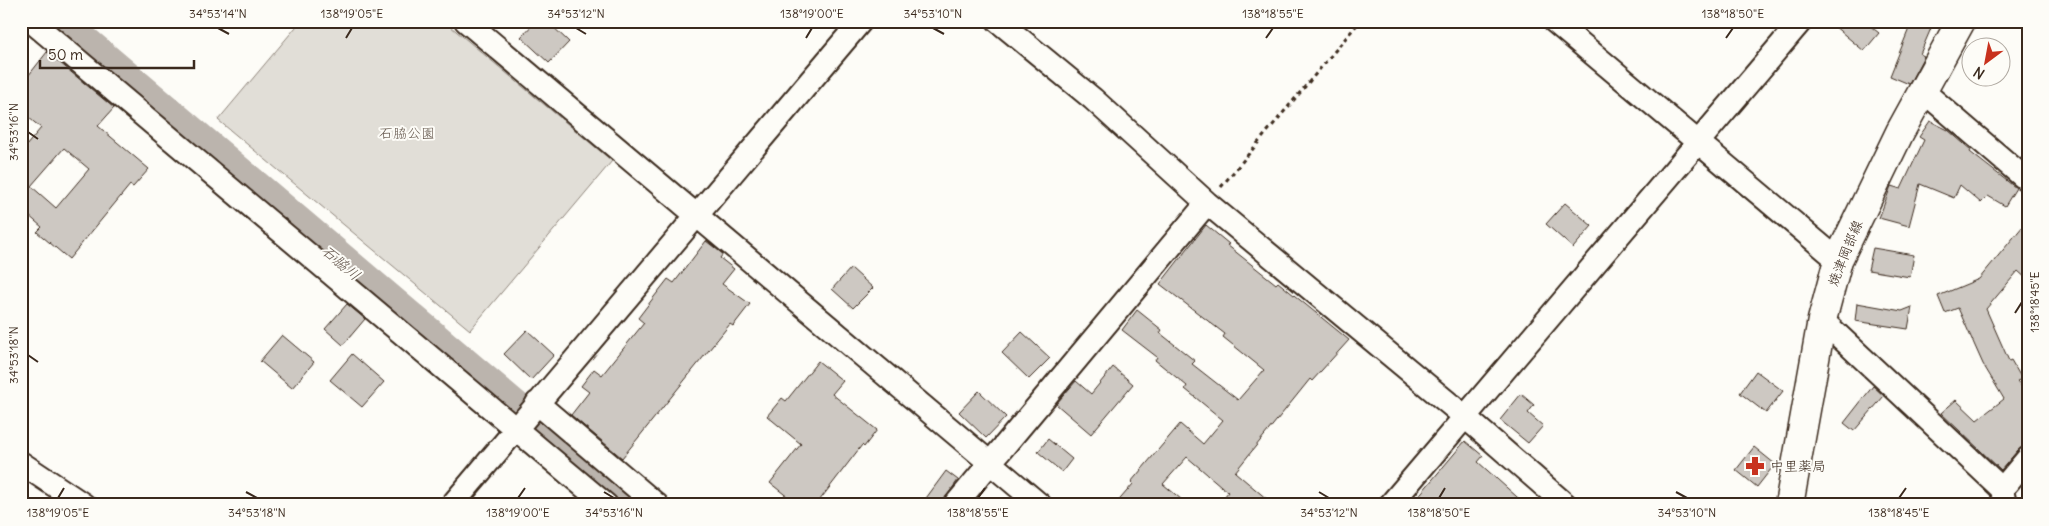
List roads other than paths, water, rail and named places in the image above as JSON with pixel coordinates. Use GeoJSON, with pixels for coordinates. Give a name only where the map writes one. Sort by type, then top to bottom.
{"type":"FeatureCollection","features":[{"type":"Feature","properties":{"kind":"main road","name":"焼津岡部線"},"geometry":{"type":"LineString","coordinates":[[1789,505],[1822,320],[1838,260],[1900,132],[1961,21]]}},
{"type":"Feature","properties":{"kind":"street"},"geometry":{"type":"LineString","coordinates":[[21,27],[26,21]]}},
{"type":"Feature","properties":{"kind":"street"},"geometry":{"type":"LineString","coordinates":[[31,21],[606,505]]}},
{"type":"Feature","properties":{"kind":"street"},"geometry":{"type":"LineString","coordinates":[[466,21],[1040,505]]}},
{"type":"Feature","properties":{"kind":"street"},"geometry":{"type":"LineString","coordinates":[[452,505],[695,215],[861,21]]}},
{"type":"Feature","properties":{"kind":"street"},"geometry":{"type":"LineString","coordinates":[[998,21],[1093,99],[1207,203],[1464,416],[1566,505]]}},
{"type":"Feature","properties":{"kind":"street"},"geometry":{"type":"LineString","coordinates":[[1554,21],[1838,260]]}},
{"type":"Feature","properties":{"kind":"street"},"geometry":{"type":"LineString","coordinates":[[1390,505],[1801,21]]}},
{"type":"Feature","properties":{"kind":"street"},"geometry":{"type":"LineString","coordinates":[[1923,91],[2028,181]]}},
{"type":"Feature","properties":{"kind":"street"},"geometry":{"type":"LineString","coordinates":[[955,505],[1207,203]]}},
{"type":"Feature","properties":{"kind":"street"},"geometry":{"type":"LineString","coordinates":[[1822,320],[2004,497],[2028,458]]}},
{"type":"Feature","properties":{"kind":"street"},"geometry":{"type":"LineString","coordinates":[[537,403],[657,505]]}},
{"type":"Feature","properties":{"kind":"street"},"geometry":{"type":"LineString","coordinates":[[21,463],[84,505]]}},
{"type":"Feature","properties":{"kind":"waterway","name":"石脇川"},"geometry":{"type":"LineString","coordinates":[[56,21],[627,505]]}},
{"type":"Feature","properties":{"kind":"place","name":"中里薬局"},"geometry":{"type":"Point","coordinates":[1755,466]}},
{"type":"Feature","properties":{"kind":"park label","name":"石脇公園"},"geometry":{"type":"Point","coordinates":[407,133]}}]}
